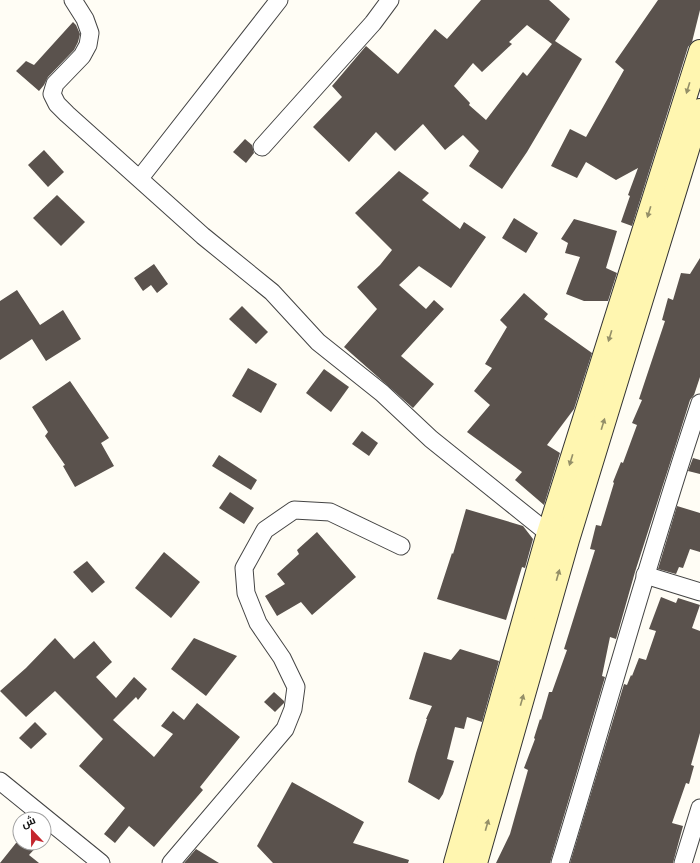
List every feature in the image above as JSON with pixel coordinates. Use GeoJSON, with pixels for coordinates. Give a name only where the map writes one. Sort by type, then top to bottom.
{"type":"FeatureCollection","features":[{"type":"Feature","properties":{"kind":"main road"},"geometry":{"type":"LineString","coordinates":[[476,863],[558,537],[700,50]]}},
{"type":"Feature","properties":{"kind":"main road"},"geometry":{"type":"LineString","coordinates":[[455,863],[558,537],[700,110]]}},
{"type":"Feature","properties":{"kind":"street"},"geometry":{"type":"LineString","coordinates":[[73,0],[85,19],[90,33],[88,45],[82,56],[55,84],[52,94],[67,114],[203,236],[272,292],[318,342],[382,393],[431,439],[558,537]]}},
{"type":"Feature","properties":{"kind":"street"},"geometry":{"type":"LineString","coordinates":[[140,178],[279,0]]}},
{"type":"Feature","properties":{"kind":"street"},"geometry":{"type":"LineString","coordinates":[[262,147],[373,23],[390,0]]}},
{"type":"Feature","properties":{"kind":"street"},"geometry":{"type":"LineString","coordinates":[[560,863],[645,575],[700,403]]}},
{"type":"Feature","properties":{"kind":"street"},"geometry":{"type":"LineString","coordinates":[[171,863],[285,729],[293,709],[296,687],[282,658],[258,623],[246,593],[244,568],[265,530],[294,510],[330,512],[401,546]]}},
{"type":"Feature","properties":{"kind":"street"},"geometry":{"type":"LineString","coordinates":[[645,575],[700,592]]}},
{"type":"Feature","properties":{"kind":"street"},"geometry":{"type":"LineString","coordinates":[[0,781],[101,863]]}},
{"type":"Feature","properties":{"kind":"street"},"geometry":{"type":"LineString","coordinates":[[683,863],[699,816]]}},
{"type":"Feature","properties":{"kind":"building"},"geometry":{"type":"Polygon","coordinates":[[[481,0],[549,0],[570,19],[555,41],[582,59],[527,152],[502,189],[469,166],[479,151],[463,135],[445,150],[423,124],[395,151],[376,132],[349,162],[313,127],[342,97],[332,86],[366,46],[398,74],[435,29],[447,39],[481,0]],[[527,25],[509,42],[512,44],[482,72],[473,63],[454,86],[470,103],[469,105],[486,120],[523,72],[527,76],[552,44],[527,25]]]}},
{"type":"Feature","properties":{"kind":"building"},"geometry":{"type":"Polygon","coordinates":[[[658,0],[700,0],[700,10],[692,42],[688,47],[632,226],[621,222],[630,196],[628,195],[638,168],[616,180],[586,162],[577,178],[551,166],[570,129],[586,137],[624,70],[615,62],[658,0]]]}},
{"type":"Feature","properties":{"kind":"building"},"geometry":{"type":"Polygon","coordinates":[[[73,22],[80,34],[78,42],[74,50],[48,77],[39,91],[16,71],[26,61],[34,65],[73,22]]]}},
{"type":"Feature","properties":{"kind":"building"},"geometry":{"type":"Polygon","coordinates":[[[245,139],[252,145],[254,153],[246,163],[233,152],[245,139]]]}},
{"type":"Feature","properties":{"kind":"building"},"geometry":{"type":"Polygon","coordinates":[[[44,150],[64,172],[48,187],[28,165],[44,150]]]}},
{"type":"Feature","properties":{"kind":"building"},"geometry":{"type":"Polygon","coordinates":[[[399,171],[429,193],[422,200],[460,229],[464,222],[486,237],[451,288],[419,266],[399,285],[426,309],[434,300],[444,309],[401,356],[434,384],[413,408],[344,347],[377,309],[357,287],[380,265],[392,250],[355,213],[399,171]]]}},
{"type":"Feature","properties":{"kind":"building"},"geometry":{"type":"Polygon","coordinates":[[[57,195],[85,222],[61,246],[33,218],[57,195]]]}},
{"type":"Feature","properties":{"kind":"building"},"geometry":{"type":"Polygon","coordinates":[[[514,218],[538,233],[526,253],[502,238],[514,218]]]}},
{"type":"Feature","properties":{"kind":"building"},"geometry":{"type":"Polygon","coordinates":[[[574,219],[617,231],[606,268],[617,273],[608,301],[584,301],[566,294],[580,257],[565,253],[568,243],[561,239],[574,219]]]}},
{"type":"Feature","properties":{"kind":"building"},"geometry":{"type":"Polygon","coordinates":[[[700,258],[700,377],[694,395],[690,400],[635,572],[616,639],[610,637],[602,676],[605,677],[550,863],[496,863],[510,834],[528,770],[524,768],[535,739],[534,738],[549,692],[552,692],[567,650],[564,649],[595,550],[590,549],[596,525],[601,526],[614,483],[613,482],[621,462],[623,463],[637,425],[632,423],[642,400],[639,399],[665,321],[662,320],[668,298],[673,300],[681,273],[690,274],[700,258]]]}},
{"type":"Feature","properties":{"kind":"building"},"geometry":{"type":"Polygon","coordinates":[[[154,264],[168,284],[157,293],[151,285],[143,291],[134,278],[154,264]]]}},
{"type":"Feature","properties":{"kind":"building"},"geometry":{"type":"Polygon","coordinates":[[[17,290],[40,325],[63,310],[81,339],[46,361],[32,339],[0,360],[0,301],[17,290]]]}},
{"type":"Feature","properties":{"kind":"building"},"geometry":{"type":"Polygon","coordinates":[[[524,293],[548,314],[544,319],[592,353],[574,409],[547,445],[560,453],[544,505],[515,480],[522,472],[467,432],[490,405],[474,391],[492,368],[485,364],[507,327],[500,320],[524,293]]]}},
{"type":"Feature","properties":{"kind":"building"},"geometry":{"type":"Polygon","coordinates":[[[242,306],[268,332],[256,344],[229,319],[242,306]]]}},
{"type":"Feature","properties":{"kind":"building"},"geometry":{"type":"Polygon","coordinates":[[[248,368],[277,384],[261,413],[232,396],[248,368]]]}},
{"type":"Feature","properties":{"kind":"building"},"geometry":{"type":"Polygon","coordinates":[[[324,369],[349,387],[331,412],[306,393],[324,369]]]}},
{"type":"Feature","properties":{"kind":"building"},"geometry":{"type":"Polygon","coordinates":[[[70,381],[109,438],[101,443],[114,466],[75,487],[63,466],[65,465],[45,436],[48,432],[32,407],[70,381]]]}},
{"type":"Feature","properties":{"kind":"building"},"geometry":{"type":"Polygon","coordinates":[[[362,431],[378,443],[369,456],[352,444],[362,431]]]}},
{"type":"Feature","properties":{"kind":"building"},"geometry":{"type":"Polygon","coordinates":[[[219,455],[257,480],[251,490],[212,466],[219,455]]]}},
{"type":"Feature","properties":{"kind":"building"},"geometry":{"type":"Polygon","coordinates":[[[693,458],[700,460],[700,474],[688,471],[693,458]]]}},
{"type":"Feature","properties":{"kind":"building"},"geometry":{"type":"Polygon","coordinates":[[[230,492],[254,508],[244,524],[219,508],[230,492]]]}},
{"type":"Feature","properties":{"kind":"building"},"geometry":{"type":"Polygon","coordinates":[[[677,506],[700,513],[700,552],[690,549],[683,568],[679,567],[676,574],[658,569],[677,506]]]}},
{"type":"Feature","properties":{"kind":"building"},"geometry":{"type":"Polygon","coordinates":[[[466,509],[523,526],[533,539],[525,568],[522,567],[506,620],[437,599],[452,553],[453,554],[466,509]]]}},
{"type":"Feature","properties":{"kind":"building"},"geometry":{"type":"Polygon","coordinates":[[[317,532],[356,577],[312,615],[301,602],[277,616],[265,596],[285,584],[277,574],[299,554],[297,550],[317,532]]]}},
{"type":"Feature","properties":{"kind":"building"},"geometry":{"type":"Polygon","coordinates":[[[164,552],[200,582],[171,618],[135,588],[164,552]]]}},
{"type":"Feature","properties":{"kind":"building"},"geometry":{"type":"Polygon","coordinates":[[[87,561],[105,582],[92,593],[73,572],[87,561]]]}},
{"type":"Feature","properties":{"kind":"building"},"geometry":{"type":"Polygon","coordinates":[[[661,597],[676,603],[678,598],[700,605],[692,628],[700,631],[700,733],[691,765],[694,766],[689,784],[686,783],[672,823],[683,826],[673,863],[570,863],[624,684],[627,685],[639,658],[646,660],[656,631],[649,629],[661,597]]]}},
{"type":"Feature","properties":{"kind":"building"},"geometry":{"type":"Polygon","coordinates":[[[55,638],[74,659],[94,641],[112,662],[96,677],[116,698],[134,677],[147,689],[138,700],[136,697],[113,720],[154,757],[173,734],[161,726],[173,711],[184,720],[197,703],[240,737],[200,787],[203,790],[154,847],[129,826],[115,843],[104,834],[125,808],[79,766],[103,739],[55,691],[26,717],[0,691],[26,668],[55,638]]]}},
{"type":"Feature","properties":{"kind":"building"},"geometry":{"type":"Polygon","coordinates":[[[194,638],[237,656],[206,696],[171,669],[194,638]]]}},
{"type":"Feature","properties":{"kind":"building"},"geometry":{"type":"Polygon","coordinates":[[[460,649],[499,661],[482,722],[467,717],[464,729],[455,727],[447,759],[454,761],[443,794],[439,800],[408,782],[426,719],[432,706],[409,699],[424,652],[451,660],[460,649]]]}},
{"type":"Feature","properties":{"kind":"building"},"geometry":{"type":"Polygon","coordinates":[[[274,692],[284,701],[284,703],[275,712],[264,702],[274,692]]]}},
{"type":"Feature","properties":{"kind":"building"},"geometry":{"type":"Polygon","coordinates":[[[35,722],[47,734],[31,749],[19,738],[35,722]]]}},
{"type":"Feature","properties":{"kind":"building"},"geometry":{"type":"Polygon","coordinates":[[[292,782],[364,822],[353,843],[409,860],[408,863],[273,863],[257,846],[292,782]]]}},
{"type":"Feature","properties":{"kind":"building"},"geometry":{"type":"Polygon","coordinates":[[[12,848],[12,851],[33,851],[29,855],[39,863],[0,863],[12,848]]]}},
{"type":"Feature","properties":{"kind":"building"},"geometry":{"type":"Polygon","coordinates":[[[196,849],[219,863],[184,863],[196,849]]]}}]}
